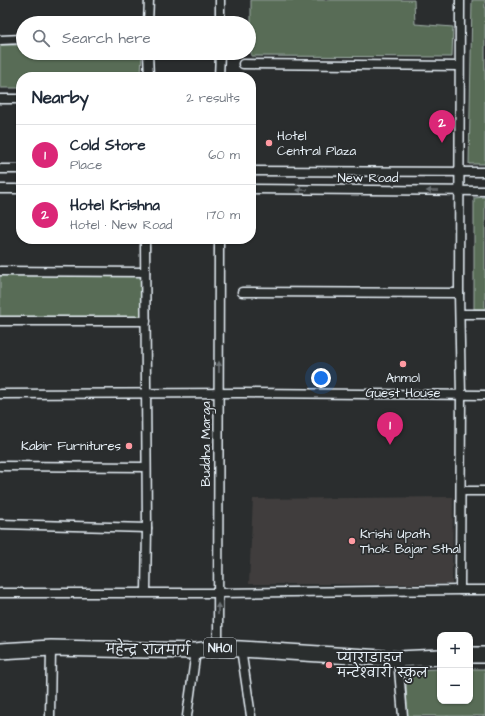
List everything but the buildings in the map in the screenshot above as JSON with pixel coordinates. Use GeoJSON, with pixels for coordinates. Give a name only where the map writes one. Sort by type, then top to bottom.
{"type":"FeatureCollection","features":[{"type":"Feature","properties":{"kind":"highway","name":"महेन्द्र राजमार्ग"},"geometry":{"type":"LineString","coordinates":[[0,651],[51,648],[196,651],[218,648],[398,659],[437,657]]}},
{"type":"Feature","properties":{"kind":"highway"},"geometry":{"type":"LineString","coordinates":[[473,655],[485,654]]}},
{"type":"Feature","properties":{"kind":"street"},"geometry":{"type":"LineString","coordinates":[[149,16],[150,0]]}},
{"type":"Feature","properties":{"kind":"street"},"geometry":{"type":"LineString","coordinates":[[220,0],[220,16]]}},
{"type":"Feature","properties":{"kind":"street"},"geometry":{"type":"LineString","coordinates":[[460,0],[460,590]]}},
{"type":"Feature","properties":{"kind":"street"},"geometry":{"type":"LineString","coordinates":[[0,40],[16,39]]}},
{"type":"Feature","properties":{"kind":"street"},"geometry":{"type":"LineString","coordinates":[[148,60],[149,72]]}},
{"type":"Feature","properties":{"kind":"street"},"geometry":{"type":"LineString","coordinates":[[220,60],[220,72]]}},
{"type":"Feature","properties":{"kind":"street"},"geometry":{"type":"LineString","coordinates":[[243,64],[459,66]]}},
{"type":"Feature","properties":{"kind":"street"},"geometry":{"type":"LineString","coordinates":[[0,99],[16,98]]}},
{"type":"Feature","properties":{"kind":"street"},"geometry":{"type":"LineString","coordinates":[[0,169],[16,169]]}},
{"type":"Feature","properties":{"kind":"street","name":"New Road"},"geometry":{"type":"LineString","coordinates":[[256,171],[485,172]]}},
{"type":"Feature","properties":{"kind":"street"},"geometry":{"type":"LineString","coordinates":[[0,188],[16,189]]}},
{"type":"Feature","properties":{"kind":"street","name":"New Road"},"geometry":{"type":"LineString","coordinates":[[256,189],[485,191]]}},
{"type":"Feature","properties":{"kind":"street"},"geometry":{"type":"LineString","coordinates":[[145,244],[146,592]]}},
{"type":"Feature","properties":{"kind":"street","name":"Buddha Marga"},"geometry":{"type":"LineString","coordinates":[[218,648],[219,244]]}},
{"type":"Feature","properties":{"kind":"street"},"geometry":{"type":"LineString","coordinates":[[0,271],[145,272]]}},
{"type":"Feature","properties":{"kind":"street"},"geometry":{"type":"LineString","coordinates":[[242,292],[459,293]]}},
{"type":"Feature","properties":{"kind":"street"},"geometry":{"type":"LineString","coordinates":[[460,314],[485,314]]}},
{"type":"Feature","properties":{"kind":"street"},"geometry":{"type":"LineString","coordinates":[[0,321],[146,321]]}},
{"type":"Feature","properties":{"kind":"street"},"geometry":{"type":"LineString","coordinates":[[0,394],[146,393],[485,395]]}},
{"type":"Feature","properties":{"kind":"street"},"geometry":{"type":"LineString","coordinates":[[0,466],[146,467]]}},
{"type":"Feature","properties":{"kind":"street"},"geometry":{"type":"LineString","coordinates":[[461,491],[485,491]]}},
{"type":"Feature","properties":{"kind":"street"},"geometry":{"type":"LineString","coordinates":[[0,524],[147,528]]}},
{"type":"Feature","properties":{"kind":"street"},"geometry":{"type":"LineString","coordinates":[[0,593],[218,593],[485,590]]}},
{"type":"Feature","properties":{"kind":"street"},"geometry":{"type":"LineString","coordinates":[[50,716],[51,648]]}},
{"type":"Feature","properties":{"kind":"street"},"geometry":{"type":"LineString","coordinates":[[241,649],[251,716]]}},
{"type":"Feature","properties":{"kind":"street"},"geometry":{"type":"LineString","coordinates":[[186,716],[196,651]]}},
{"type":"Feature","properties":{"kind":"street"},"geometry":{"type":"LineString","coordinates":[[398,659],[403,716]]}},
{"type":"Feature","properties":{"kind":"shaded area","name":"Krishi Upath Thok Bajar Sthal"},"geometry":{"type":"Polygon","coordinates":[[[453,497],[452,584],[249,584],[253,499],[453,497]]]}},
{"type":"Feature","properties":{"kind":"green space"},"geometry":{"type":"Polygon","coordinates":[[[251,0],[414,0],[415,24],[453,27],[452,57],[256,56],[256,16],[251,16],[251,0]]]}},
{"type":"Feature","properties":{"kind":"green space"},"geometry":{"type":"Polygon","coordinates":[[[472,0],[485,0],[485,164],[469,164],[472,0]]]}},
{"type":"Feature","properties":{"kind":"green space"},"geometry":{"type":"Polygon","coordinates":[[[0,45],[16,45],[16,60],[142,60],[141,72],[16,72],[16,88],[0,88],[0,45]]]}},
{"type":"Feature","properties":{"kind":"green space"},"geometry":{"type":"Polygon","coordinates":[[[485,197],[485,309],[474,309],[474,198],[485,197]]]}},
{"type":"Feature","properties":{"kind":"green space"},"geometry":{"type":"Polygon","coordinates":[[[0,275],[142,276],[143,319],[0,318],[0,275]]]}},
{"type":"Feature","properties":{"kind":"green space"},"geometry":{"type":"Polygon","coordinates":[[[437,669],[437,704],[473,704],[473,669],[485,669],[485,716],[407,716],[406,670],[437,669]]]}},
{"type":"Feature","properties":{"kind":"place","name":"Hotel Central Plaza"},"geometry":{"type":"Point","coordinates":[269,143]}},
{"type":"Feature","properties":{"kind":"place","name":"Hotel Krishna"},"geometry":{"type":"Point","coordinates":[442,143]}},
{"type":"Feature","properties":{"kind":"place","name":"Anmol Guest House"},"geometry":{"type":"Point","coordinates":[403,364]}},
{"type":"Feature","properties":{"kind":"place","name":"Cold Store"},"geometry":{"type":"Point","coordinates":[390,445]}},
{"type":"Feature","properties":{"kind":"place","name":"Kabir Furnitures"},"geometry":{"type":"Point","coordinates":[129,446]}},
{"type":"Feature","properties":{"kind":"place","name":"Krishi Upath Thok Bajar Sthal"},"geometry":{"type":"Point","coordinates":[352,541]}},
{"type":"Feature","properties":{"kind":"place","name":"प्याराडाइज मन्टेश्वारी स्कुल"},"geometry":{"type":"Point","coordinates":[329,665]}}]}
